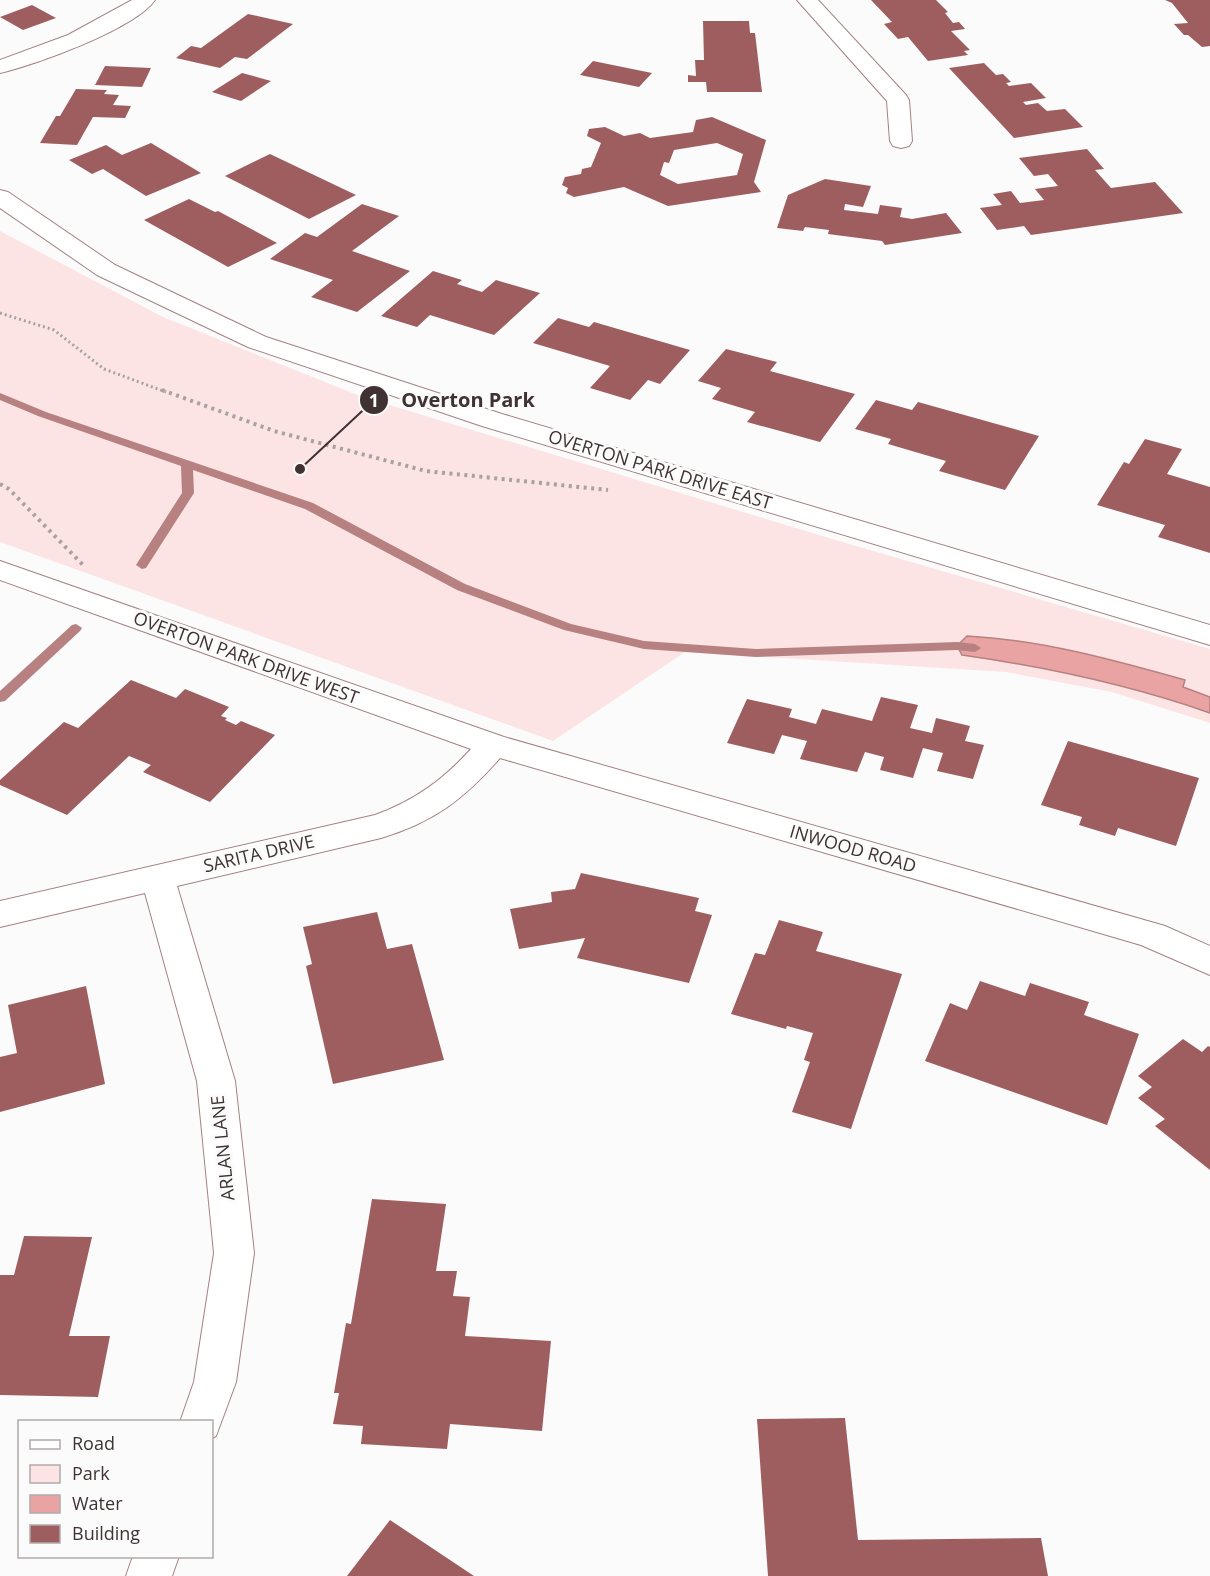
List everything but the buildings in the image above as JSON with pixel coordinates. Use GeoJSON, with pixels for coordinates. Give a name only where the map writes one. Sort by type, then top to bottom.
{"type":"FeatureCollection","features":[{"type":"Feature","properties":{"kind":"street"},"geometry":{"type":"LineString","coordinates":[[0,67],[98,31],[145,0]]}},
{"type":"Feature","properties":{"kind":"street"},"geometry":{"type":"LineString","coordinates":[[807,0],[898,100],[901,141]]}},
{"type":"Feature","properties":{"kind":"street","name":"OVERTON PARK DRIVE EAST"},"geometry":{"type":"LineString","coordinates":[[0,197],[106,270],[257,342],[492,420],[1210,634]]}},
{"type":"Feature","properties":{"kind":"street","name":"OVERTON PARK DRIVE WEST"},"geometry":{"type":"LineString","coordinates":[[0,570],[493,745]]}},
{"type":"Feature","properties":{"kind":"street","name":"SARITA DRIVE"},"geometry":{"type":"LineString","coordinates":[[0,914],[381,826],[434,804],[455,788],[493,745]]}},
{"type":"Feature","properties":{"kind":"street","name":"INWOOD ROAD"},"geometry":{"type":"LineString","coordinates":[[493,745],[1152,935],[1210,961]]}},
{"type":"Feature","properties":{"kind":"street","name":"ARLAN LANE"},"geometry":{"type":"LineString","coordinates":[[158,878],[216,1081],[234,1253],[215,1382],[202,1420]]}},
{"type":"Feature","properties":{"kind":"street"},"geometry":{"type":"LineString","coordinates":[[149,1576],[156,1558]]}},
{"type":"Feature","properties":{"kind":"path"},"geometry":{"type":"LineString","coordinates":[[0,313],[54,330],[104,369],[273,431],[426,471],[619,492]]}},
{"type":"Feature","properties":{"kind":"path"},"geometry":{"type":"LineString","coordinates":[[0,484],[9,489],[84,566]]}},
{"type":"Feature","properties":{"kind":"green space"},"geometry":{"type":"Polygon","coordinates":[[[0,231],[163,317],[360,396],[839,541],[1210,649],[1210,723],[1112,692],[1006,672],[685,652],[553,741],[0,542],[0,231]]]}},
{"type":"Feature","properties":{"kind":"water"},"geometry":{"type":"Polygon","coordinates":[[[967,636],[1050,646],[1185,680],[1183,687],[1210,697],[1210,713],[1087,678],[962,655],[957,646],[967,636]]]}},
{"type":"Feature","properties":{"kind":"waterway"},"geometry":{"type":"LineString","coordinates":[[0,396],[42,414],[309,506],[461,587],[568,627],[644,645],[756,653],[957,646],[975,648]]}},
{"type":"Feature","properties":{"kind":"waterway"},"geometry":{"type":"LineString","coordinates":[[142,565],[188,493],[187,464]]}},
{"type":"Feature","properties":{"kind":"waterway"},"geometry":{"type":"LineString","coordinates":[[0,698],[76,628]]}},
{"type":"Feature","properties":{"kind":"place","name":"Overton Park"},"geometry":{"type":"Point","coordinates":[300,469]}}]}
